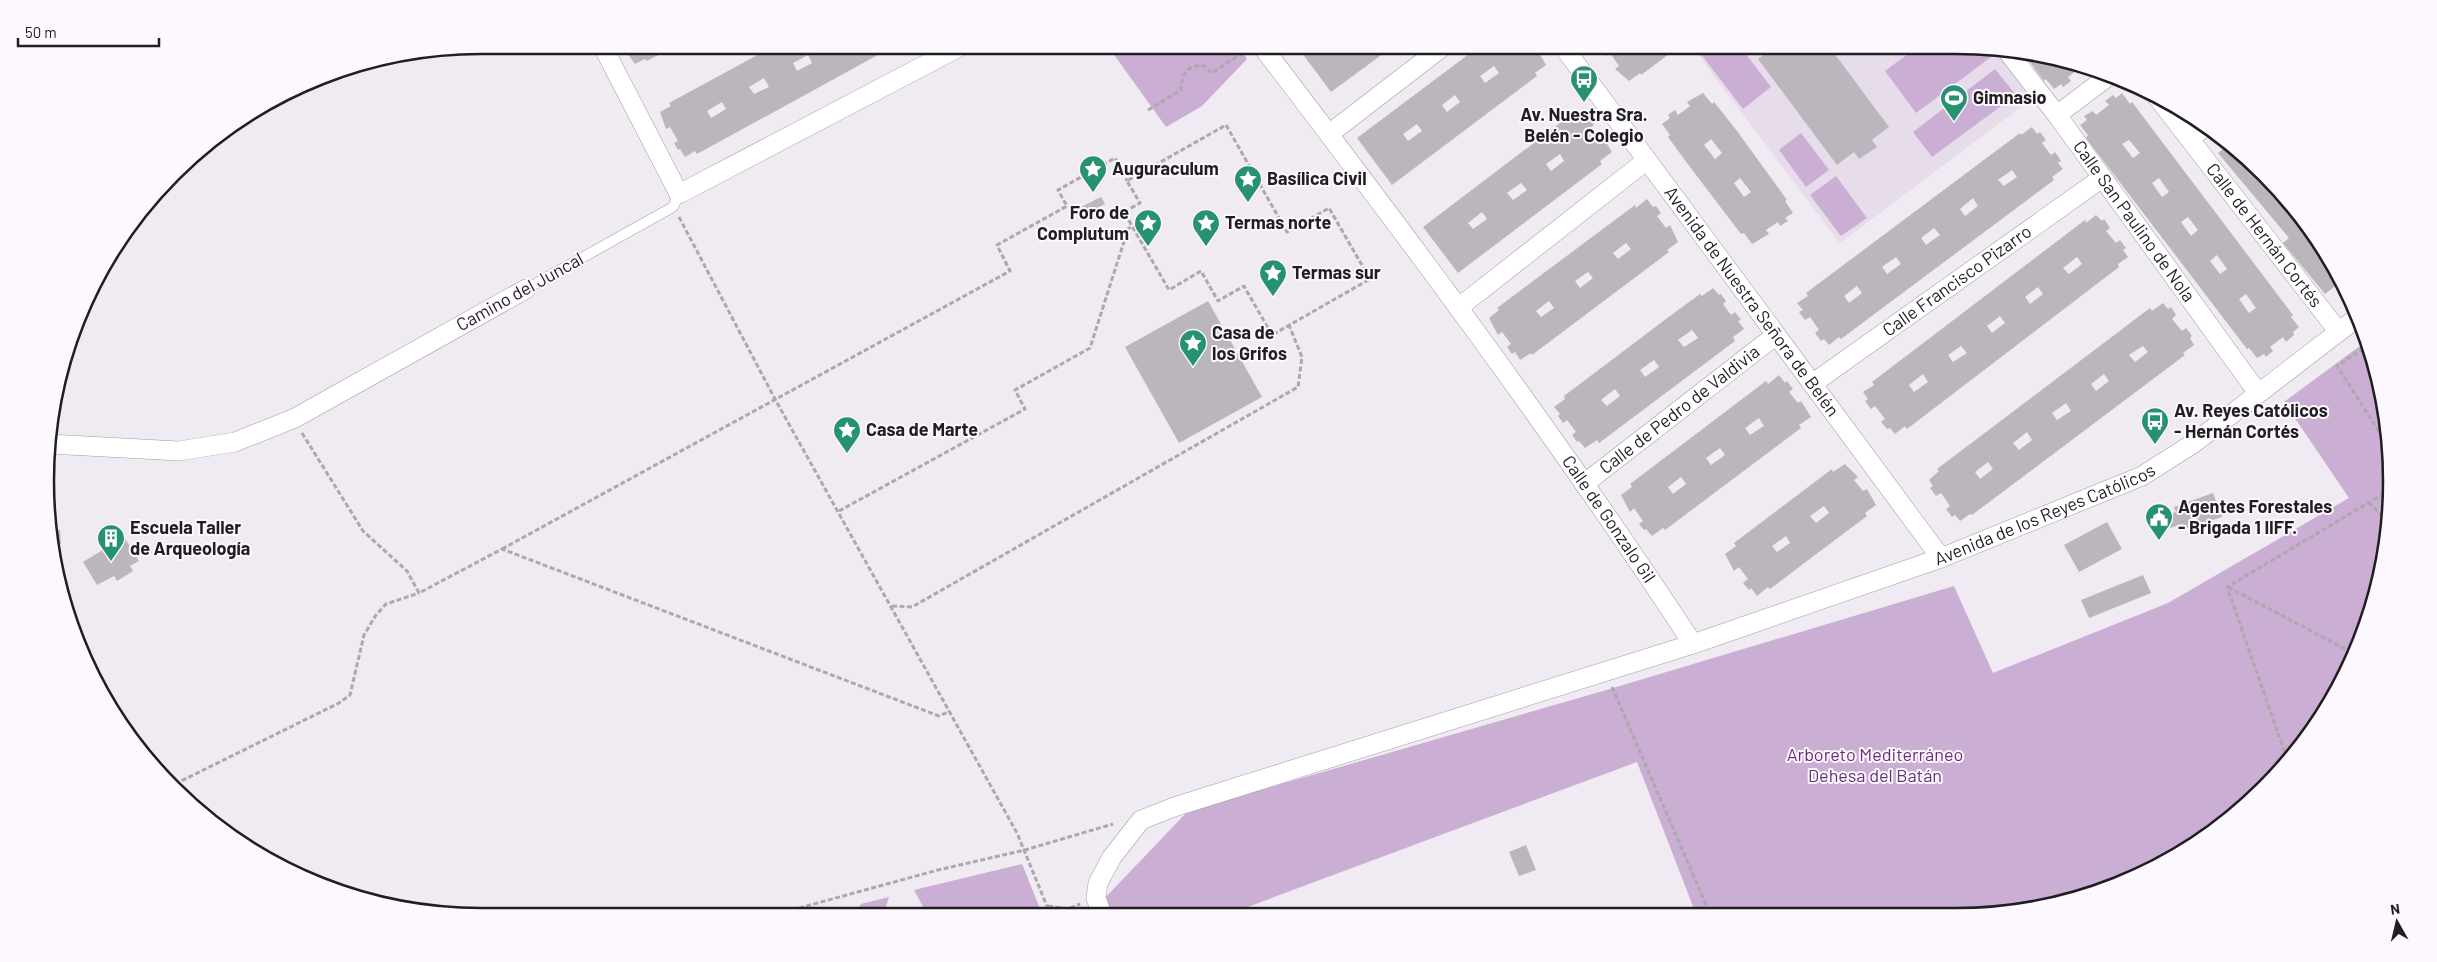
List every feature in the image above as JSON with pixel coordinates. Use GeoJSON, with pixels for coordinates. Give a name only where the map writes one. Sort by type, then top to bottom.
{"type":"FeatureCollection","features":[{"type":"Feature","properties":{"kind":"street"},"geometry":{"type":"LineString","coordinates":[[606,54],[676,200]]}},
{"type":"Feature","properties":{"kind":"street","name":"Camino del Juncal"},"geometry":{"type":"LineString","coordinates":[[676,200],[946,54]]}},
{"type":"Feature","properties":{"kind":"street"},"geometry":{"type":"LineString","coordinates":[[1258,54],[1329,134],[1458,308],[1647,160]]}},
{"type":"Feature","properties":{"kind":"street"},"geometry":{"type":"LineString","coordinates":[[1329,134],[1433,54]]}},
{"type":"Feature","properties":{"kind":"street","name":"Avenida de Nuestra Señora de Belén"},"geometry":{"type":"LineString","coordinates":[[1569,54],[1941,558]]}},
{"type":"Feature","properties":{"kind":"street","name":"Calle San Paulino de Nola"},"geometry":{"type":"LineString","coordinates":[[2012,57],[2057,115],[2258,393]]}},
{"type":"Feature","properties":{"kind":"street"},"geometry":{"type":"LineString","coordinates":[[2057,115],[2104,80]]}},
{"type":"Feature","properties":{"kind":"street","name":"Calle de Hernán Cortés"},"geometry":{"type":"LineString","coordinates":[[2167,109],[2338,331]]}},
{"type":"Feature","properties":{"kind":"street"},"geometry":{"type":"LineString","coordinates":[[2190,139],[2200,131]]}},
{"type":"Feature","properties":{"kind":"street","name":"Calle Francisco Pizarro"},"geometry":{"type":"LineString","coordinates":[[1812,384],[2102,178]]}},
{"type":"Feature","properties":{"kind":"street","name":"Camino del Juncal"},"geometry":{"type":"LineString","coordinates":[[56,444],[180,451],[235,442],[296,418],[526,289]]}},
{"type":"Feature","properties":{"kind":"street","name":"Calle de Gonzalo Gil"},"geometry":{"type":"LineString","coordinates":[[1458,308],[1649,575],[1693,644]]}},
{"type":"Feature","properties":{"kind":"street","name":"Avenida de los Reyes Católicos"},"geometry":{"type":"LineString","coordinates":[[1141,820],[1183,804],[1693,644],[1941,558],[2142,476],[2194,443],[2352,321]]}},
{"type":"Feature","properties":{"kind":"street","name":"Calle de Pedro de Valdivia"},"geometry":{"type":"LineString","coordinates":[[1584,484],[1776,335]]}},
{"type":"Feature","properties":{"kind":"street"},"geometry":{"type":"LineString","coordinates":[[1099,907],[1098,883],[1112,857],[1141,820]]}},
{"type":"Feature","properties":{"kind":"lane","name":"Camino del Juncal"},"geometry":{"type":"LineString","coordinates":[[526,289],[676,200]]}},
{"type":"Feature","properties":{"kind":"path"},"geometry":{"type":"LineString","coordinates":[[1148,110],[1181,90],[1184,72],[1190,67],[1204,66],[1212,74],[1244,54]]}},
{"type":"Feature","properties":{"kind":"path"},"geometry":{"type":"LineString","coordinates":[[178,782],[339,703],[350,695],[364,635],[376,615],[386,604],[419,593],[502,550],[1010,271],[997,245],[1067,206],[1058,190],[1115,158],[1127,181],[1140,204],[1124,212],[1168,290],[1201,271],[1218,301],[1244,286],[1272,335],[1370,279],[1329,208],[1287,232],[1226,125],[1127,181]]}},
{"type":"Feature","properties":{"kind":"path"},"geometry":{"type":"LineString","coordinates":[[676,200],[775,399],[892,606],[1025,850],[1047,906],[1061,908]]}},
{"type":"Feature","properties":{"kind":"path"},"geometry":{"type":"LineString","coordinates":[[839,511],[1025,409],[1015,390],[1090,348],[1128,229],[1132,226]]}},
{"type":"Feature","properties":{"kind":"path"},"geometry":{"type":"LineString","coordinates":[[892,606],[912,607],[1298,388],[1302,357],[1289,325]]}},
{"type":"Feature","properties":{"kind":"path"},"geometry":{"type":"LineString","coordinates":[[2363,349],[2337,366],[2381,435]]}},
{"type":"Feature","properties":{"kind":"path"},"geometry":{"type":"LineString","coordinates":[[296,418],[300,430],[363,531],[407,571],[419,593]]}},
{"type":"Feature","properties":{"kind":"path"},"geometry":{"type":"LineString","coordinates":[[2227,587],[2383,494]]}},
{"type":"Feature","properties":{"kind":"path"},"geometry":{"type":"LineString","coordinates":[[2369,502],[2382,516]]}},
{"type":"Feature","properties":{"kind":"path"},"geometry":{"type":"LineString","coordinates":[[502,550],[939,716],[950,711]]}},
{"type":"Feature","properties":{"kind":"path"},"geometry":{"type":"LineString","coordinates":[[2227,587],[2348,651]]}},
{"type":"Feature","properties":{"kind":"path"},"geometry":{"type":"LineString","coordinates":[[2227,587],[2285,754]]}},
{"type":"Feature","properties":{"kind":"path"},"geometry":{"type":"LineString","coordinates":[[1606,672],[1707,908]]}},
{"type":"Feature","properties":{"kind":"path"},"geometry":{"type":"LineString","coordinates":[[799,908],[938,870],[1025,850],[1120,822],[1141,820]]}},
{"type":"Feature","properties":{"kind":"path"},"geometry":{"type":"LineString","coordinates":[[1084,908],[1099,907]]}},
{"type":"Feature","properties":{"kind":"shaded area"},"geometry":{"type":"Polygon","coordinates":[[[1697,54],[1956,54],[2002,56],[2030,93],[2029,101],[1840,243],[1697,54]]]}},
{"type":"Feature","properties":{"kind":"green space"},"geometry":{"type":"Polygon","coordinates":[[[1113,54],[1244,54],[1247,59],[1202,106],[1166,127],[1113,54]]]}},
{"type":"Feature","properties":{"kind":"green space"},"geometry":{"type":"Polygon","coordinates":[[[1701,54],[1746,54],[1771,87],[1743,109],[1701,54]]]}},
{"type":"Feature","properties":{"kind":"green space"},"geometry":{"type":"Polygon","coordinates":[[[1908,54],[1993,56],[1916,113],[1885,71],[1908,54]]]}},
{"type":"Feature","properties":{"kind":"green space","name":"Gimnasio"},"geometry":{"type":"Polygon","coordinates":[[[1995,69],[2016,95],[1932,157],[1913,132],[1995,69]]]}},
{"type":"Feature","properties":{"kind":"green space"},"geometry":{"type":"Polygon","coordinates":[[[1801,133],[1829,170],[1806,187],[1779,150],[1801,133]]]}},
{"type":"Feature","properties":{"kind":"green space"},"geometry":{"type":"Polygon","coordinates":[[[1836,176],[1867,218],[1841,236],[1810,195],[1836,176]]]}},
{"type":"Feature","properties":{"kind":"green space","name":"Arboreto Mediterráneo Dehesa del Batán"},"geometry":{"type":"Polygon","coordinates":[[[2361,345],[2369,370],[2380,425],[2383,481],[2380,537],[2369,592],[2361,618],[2351,645],[2326,695],[2295,741],[2277,763],[2238,802],[2216,820],[2170,851],[2120,876],[2067,894],[2012,905],[1956,908],[1694,908],[1637,762],[1245,908],[1098,908],[1102,901],[1188,811],[1603,691],[1954,586],[1993,673],[2168,603],[2349,498],[2284,402],[2361,345]]]}},
{"type":"Feature","properties":{"kind":"green space"},"geometry":{"type":"Polygon","coordinates":[[[1022,864],[1040,908],[924,908],[914,890],[1022,864]]]}},
{"type":"Feature","properties":{"kind":"green space"},"geometry":{"type":"Polygon","coordinates":[[[889,897],[886,908],[859,908],[861,904],[889,897]]]}},
{"type":"Feature","properties":{"kind":"building"},"geometry":{"type":"Polygon","coordinates":[[[628,54],[660,54],[647,61],[645,59],[635,64],[628,54]]]}},
{"type":"Feature","properties":{"kind":"building"},"geometry":{"type":"Polygon","coordinates":[[[759,54],[880,54],[697,154],[695,151],[685,157],[674,143],[678,141],[670,127],[666,129],[660,112],[671,106],[669,103],[759,54]],[[808,55],[793,63],[797,71],[812,63],[808,55]],[[764,78],[749,87],[754,94],[769,87],[764,78]],[[722,102],[707,111],[711,118],[726,109],[722,102]]]}},
{"type":"Feature","properties":{"kind":"building"},"geometry":{"type":"Polygon","coordinates":[[[1303,54],[1383,54],[1331,92],[1303,54]]]}},
{"type":"Feature","properties":{"kind":"building"},"geometry":{"type":"Polygon","coordinates":[[[1469,54],[1540,54],[1546,65],[1535,73],[1537,76],[1392,185],[1357,138],[1469,54]],[[1494,66],[1480,76],[1485,83],[1499,73],[1494,66]],[[1455,95],[1442,105],[1447,112],[1460,102],[1455,95]],[[1417,124],[1403,134],[1408,141],[1422,131],[1417,124]]]}},
{"type":"Feature","properties":{"kind":"building"},"geometry":{"type":"Polygon","coordinates":[[[1611,54],[1669,54],[1641,75],[1640,73],[1629,81],[1615,69],[1619,66],[1611,54]]]}},
{"type":"Feature","properties":{"kind":"building"},"geometry":{"type":"Polygon","coordinates":[[[1764,54],[1835,54],[1889,127],[1872,140],[1877,147],[1859,159],[1854,152],[1837,165],[1758,59],[1764,54]]]}},
{"type":"Feature","properties":{"kind":"building"},"geometry":{"type":"Polygon","coordinates":[[[2028,60],[2076,71],[2068,77],[2071,81],[2063,87],[2061,84],[2054,89],[2046,79],[2044,81],[2028,60]]]}},
{"type":"Feature","properties":{"kind":"building"},"geometry":{"type":"Polygon","coordinates":[[[1703,93],[1712,104],[1714,102],[1787,200],[1785,201],[1793,213],[1785,218],[1788,221],[1780,226],[1778,222],[1766,230],[1769,234],[1752,244],[1744,233],[1741,234],[1690,167],[1668,137],[1670,135],[1662,124],[1670,118],[1668,115],[1675,110],[1678,115],[1690,106],[1687,102],[1703,93]],[[1711,139],[1704,145],[1715,159],[1722,153],[1711,139]],[[1740,178],[1734,183],[1744,197],[1751,192],[1740,178]]]}},
{"type":"Feature","properties":{"kind":"building"},"geometry":{"type":"Polygon","coordinates":[[[2122,93],[2130,104],[2132,102],[2293,315],[2291,317],[2299,327],[2293,332],[2294,335],[2286,342],[2283,337],[2270,347],[2273,351],[2266,357],[2264,354],[2257,358],[2249,348],[2247,349],[2086,138],[2088,135],[2080,125],[2087,120],[2084,116],[2093,111],[2096,115],[2109,105],[2105,101],[2113,95],[2116,98],[2122,93]],[[2129,140],[2122,144],[2133,158],[2140,153],[2129,140]],[[2159,178],[2152,183],[2162,197],[2169,192],[2159,178]],[[2188,217],[2181,222],[2191,236],[2198,230],[2188,217]],[[2217,255],[2210,261],[2220,274],[2227,269],[2217,255]],[[2246,294],[2239,299],[2249,313],[2256,308],[2246,294]]]}},
{"type":"Feature","properties":{"kind":"building"},"geometry":{"type":"Polygon","coordinates":[[[1581,111],[1594,125],[1590,128],[1599,139],[1602,136],[1612,152],[1600,161],[1602,164],[1458,273],[1423,227],[1568,117],[1570,120],[1581,111]],[[1560,154],[1546,164],[1551,171],[1564,161],[1560,154]],[[1521,183],[1507,193],[1513,200],[1527,190],[1521,183]],[[1482,212],[1468,223],[1473,229],[1487,219],[1482,212]]]}},
{"type":"Feature","properties":{"kind":"building"},"geometry":{"type":"Polygon","coordinates":[[[2032,127],[2037,134],[2040,132],[2046,140],[2042,143],[2051,155],[2055,152],[2061,161],[2058,163],[2063,169],[2052,177],[2054,180],[1841,339],[1839,337],[1829,345],[1824,339],[1821,341],[1815,333],[1819,330],[1810,317],[1805,320],[1799,312],[1803,310],[1797,303],[1808,296],[1806,293],[2020,133],[2021,135],[2032,127]],[[2012,170],[1998,180],[2004,186],[2017,177],[2012,170]],[[1973,198],[1960,209],[1965,216],[1978,206],[1973,198]],[[1934,228],[1921,238],[1926,245],[1940,235],[1934,228]],[[1896,257],[1882,267],[1887,274],[1901,264],[1896,257]],[[1857,286],[1844,296],[1849,303],[1862,293],[1857,286]]]}},
{"type":"Feature","properties":{"kind":"building"},"geometry":{"type":"Polygon","coordinates":[[[2224,148],[2277,199],[2311,244],[2336,286],[2325,294],[2283,243],[2289,238],[2218,153],[2224,148]]]}},
{"type":"Feature","properties":{"kind":"building"},"geometry":{"type":"Polygon","coordinates":[[[1101,197],[1105,204],[1081,216],[1077,209],[1101,197]]]}},
{"type":"Feature","properties":{"kind":"building"},"geometry":{"type":"Polygon","coordinates":[[[1647,199],[1653,207],[1656,206],[1661,213],[1657,216],[1666,228],[1670,225],[1678,242],[1667,250],[1669,252],[1532,355],[1531,353],[1520,360],[1515,352],[1512,354],[1507,347],[1511,344],[1502,332],[1498,335],[1489,318],[1499,310],[1497,308],[1635,205],[1636,208],[1647,199]],[[1626,243],[1613,253],[1618,259],[1631,249],[1626,243]],[[1588,272],[1575,281],[1580,288],[1593,278],[1588,272]],[[1549,301],[1536,311],[1541,317],[1554,308],[1549,301]]]}},
{"type":"Feature","properties":{"kind":"building"},"geometry":{"type":"Polygon","coordinates":[[[2096,215],[2102,221],[2104,219],[2110,228],[2106,231],[2116,243],[2120,240],[2126,248],[2123,250],[2128,257],[2118,264],[2119,267],[1907,429],[1905,426],[1895,434],[1890,428],[1887,429],[1881,422],[1885,419],[1875,406],[1871,409],[1865,401],[1868,399],[1863,392],[1874,385],[1872,382],[2085,220],[2086,223],[2096,215]],[[2077,257],[2063,268],[2069,274],[2082,264],[2077,257]],[[2038,287],[2025,297],[2030,304],[2043,294],[2038,287]],[[2000,316],[1987,326],[1992,333],[2005,323],[2000,316]],[[1961,346],[1948,355],[1953,362],[1967,353],[1961,346]],[[1923,374],[1909,385],[1914,392],[1928,382],[1923,374]]]}},
{"type":"Feature","properties":{"kind":"building"},"geometry":{"type":"Polygon","coordinates":[[[1713,288],[1726,301],[1723,304],[1731,315],[1735,312],[1741,320],[1738,321],[1744,329],[1733,337],[1735,341],[1599,443],[1597,440],[1585,448],[1579,441],[1577,442],[1572,435],[1576,432],[1567,420],[1563,423],[1558,416],[1560,414],[1554,407],[1565,399],[1564,396],[1670,316],[1700,294],[1702,296],[1713,288]],[[1692,330],[1678,340],[1684,347],[1698,338],[1692,330]],[[1654,360],[1640,370],[1645,377],[1659,367],[1654,360]],[[1615,389],[1601,400],[1607,406],[1620,396],[1615,389]]]}},
{"type":"Feature","properties":{"kind":"building"},"geometry":{"type":"Polygon","coordinates":[[[1208,301],[1262,397],[1179,443],[1125,347],[1208,301]]]}},
{"type":"Feature","properties":{"kind":"building"},"geometry":{"type":"Polygon","coordinates":[[[2163,303],[2168,309],[2171,307],[2176,315],[2172,319],[2182,331],[2186,328],[2192,336],[2190,338],[2194,345],[2183,353],[2185,355],[1972,515],[1970,514],[1960,521],[1955,515],[1952,517],[1946,509],[1950,506],[1941,493],[1936,496],[1930,488],[1933,486],[1929,480],[1939,471],[1937,469],[2150,308],[2152,311],[2163,303]],[[2143,346],[2129,355],[2135,362],[2148,352],[2143,346]],[[2104,374],[2091,384],[2096,391],[2109,381],[2104,374]],[[2066,403],[2052,413],[2057,420],[2071,411],[2066,403]],[[2027,432],[2013,443],[2019,450],[2032,440],[2027,432]],[[1988,462],[1975,472],[1980,479],[1993,469],[1988,462]]]}},
{"type":"Feature","properties":{"kind":"building"},"geometry":{"type":"Polygon","coordinates":[[[1779,375],[1785,383],[1787,381],[1793,389],[1789,392],[1798,403],[1801,401],[1811,417],[1799,425],[1801,428],[1665,530],[1663,528],[1652,536],[1646,529],[1644,530],[1639,524],[1643,521],[1634,508],[1630,512],[1621,495],[1632,487],[1630,484],[1766,381],[1768,384],[1779,375]],[[1759,418],[1745,428],[1750,435],[1764,426],[1759,418]],[[1720,448],[1706,458],[1711,465],[1725,455],[1720,448]],[[1681,477],[1668,487],[1673,494],[1686,484],[1681,477]]]}},
{"type":"Feature","properties":{"kind":"building"},"geometry":{"type":"Polygon","coordinates":[[[1845,464],[1858,477],[1854,480],[1863,491],[1867,489],[1876,505],[1865,513],[1867,516],[1770,589],[1768,587],[1757,596],[1751,588],[1749,590],[1743,583],[1748,579],[1739,567],[1734,571],[1725,554],[1736,546],[1734,543],[1832,469],[1833,472],[1845,464]],[[1824,506],[1810,516],[1816,523],[1829,513],[1824,506]],[[1786,536],[1772,546],[1777,552],[1790,543],[1786,536]]]}},
{"type":"Feature","properties":{"kind":"building"},"geometry":{"type":"Polygon","coordinates":[[[2213,493],[2222,517],[2184,529],[2182,524],[2170,528],[2165,516],[2176,512],[2174,507],[2213,493]]]}},
{"type":"Feature","properties":{"kind":"building"},"geometry":{"type":"Polygon","coordinates":[[[2107,522],[2122,549],[2079,572],[2064,545],[2107,522]]]}},
{"type":"Feature","properties":{"kind":"building"},"geometry":{"type":"Polygon","coordinates":[[[57,530],[60,530],[61,544],[58,544],[57,530]]]}},
{"type":"Feature","properties":{"kind":"building","name":"Escuela Taller de Arqueología"},"geometry":{"type":"Polygon","coordinates":[[[124,537],[139,561],[130,566],[133,571],[117,581],[114,576],[97,585],[83,562],[124,537]]]}},
{"type":"Feature","properties":{"kind":"building"},"geometry":{"type":"Polygon","coordinates":[[[2143,575],[2151,593],[2089,618],[2081,600],[2143,575]]]}},
{"type":"Feature","properties":{"kind":"building"},"geometry":{"type":"Polygon","coordinates":[[[1526,845],[1536,870],[1519,876],[1509,852],[1526,845]]]}},
{"type":"Feature","properties":{"kind":"place","name":"Av. Nuestra Sra. Belén - Colegio"},"geometry":{"type":"Point","coordinates":[1584,103]}},
{"type":"Feature","properties":{"kind":"place","name":"Gimnasio"},"geometry":{"type":"Point","coordinates":[1954,122]}},
{"type":"Feature","properties":{"kind":"place","name":"Auguraculum"},"geometry":{"type":"Point","coordinates":[1093,193]}},
{"type":"Feature","properties":{"kind":"place","name":"Basílica Civil"},"geometry":{"type":"Point","coordinates":[1248,203]}},
{"type":"Feature","properties":{"kind":"place","name":"Foro de Complutum"},"geometry":{"type":"Point","coordinates":[1148,247]}},
{"type":"Feature","properties":{"kind":"place","name":"Termas norte"},"geometry":{"type":"Point","coordinates":[1206,247]}},
{"type":"Feature","properties":{"kind":"place","name":"Termas sur"},"geometry":{"type":"Point","coordinates":[1273,297]}},
{"type":"Feature","properties":{"kind":"place","name":"Casa de los Grifos"},"geometry":{"type":"Point","coordinates":[1193,367]}},
{"type":"Feature","properties":{"kind":"place","name":"Av. Reyes Católicos - Hernán Cortés"},"geometry":{"type":"Point","coordinates":[2155,445]}},
{"type":"Feature","properties":{"kind":"place","name":"Casa de Marte"},"geometry":{"type":"Point","coordinates":[847,454]}},
{"type":"Feature","properties":{"kind":"place","name":"Agentes Forestales - Brigada 1 IIFF."},"geometry":{"type":"Point","coordinates":[2159,541]}},
{"type":"Feature","properties":{"kind":"place","name":"Escuela Taller de Arqueología"},"geometry":{"type":"Point","coordinates":[111,562]}}]}
